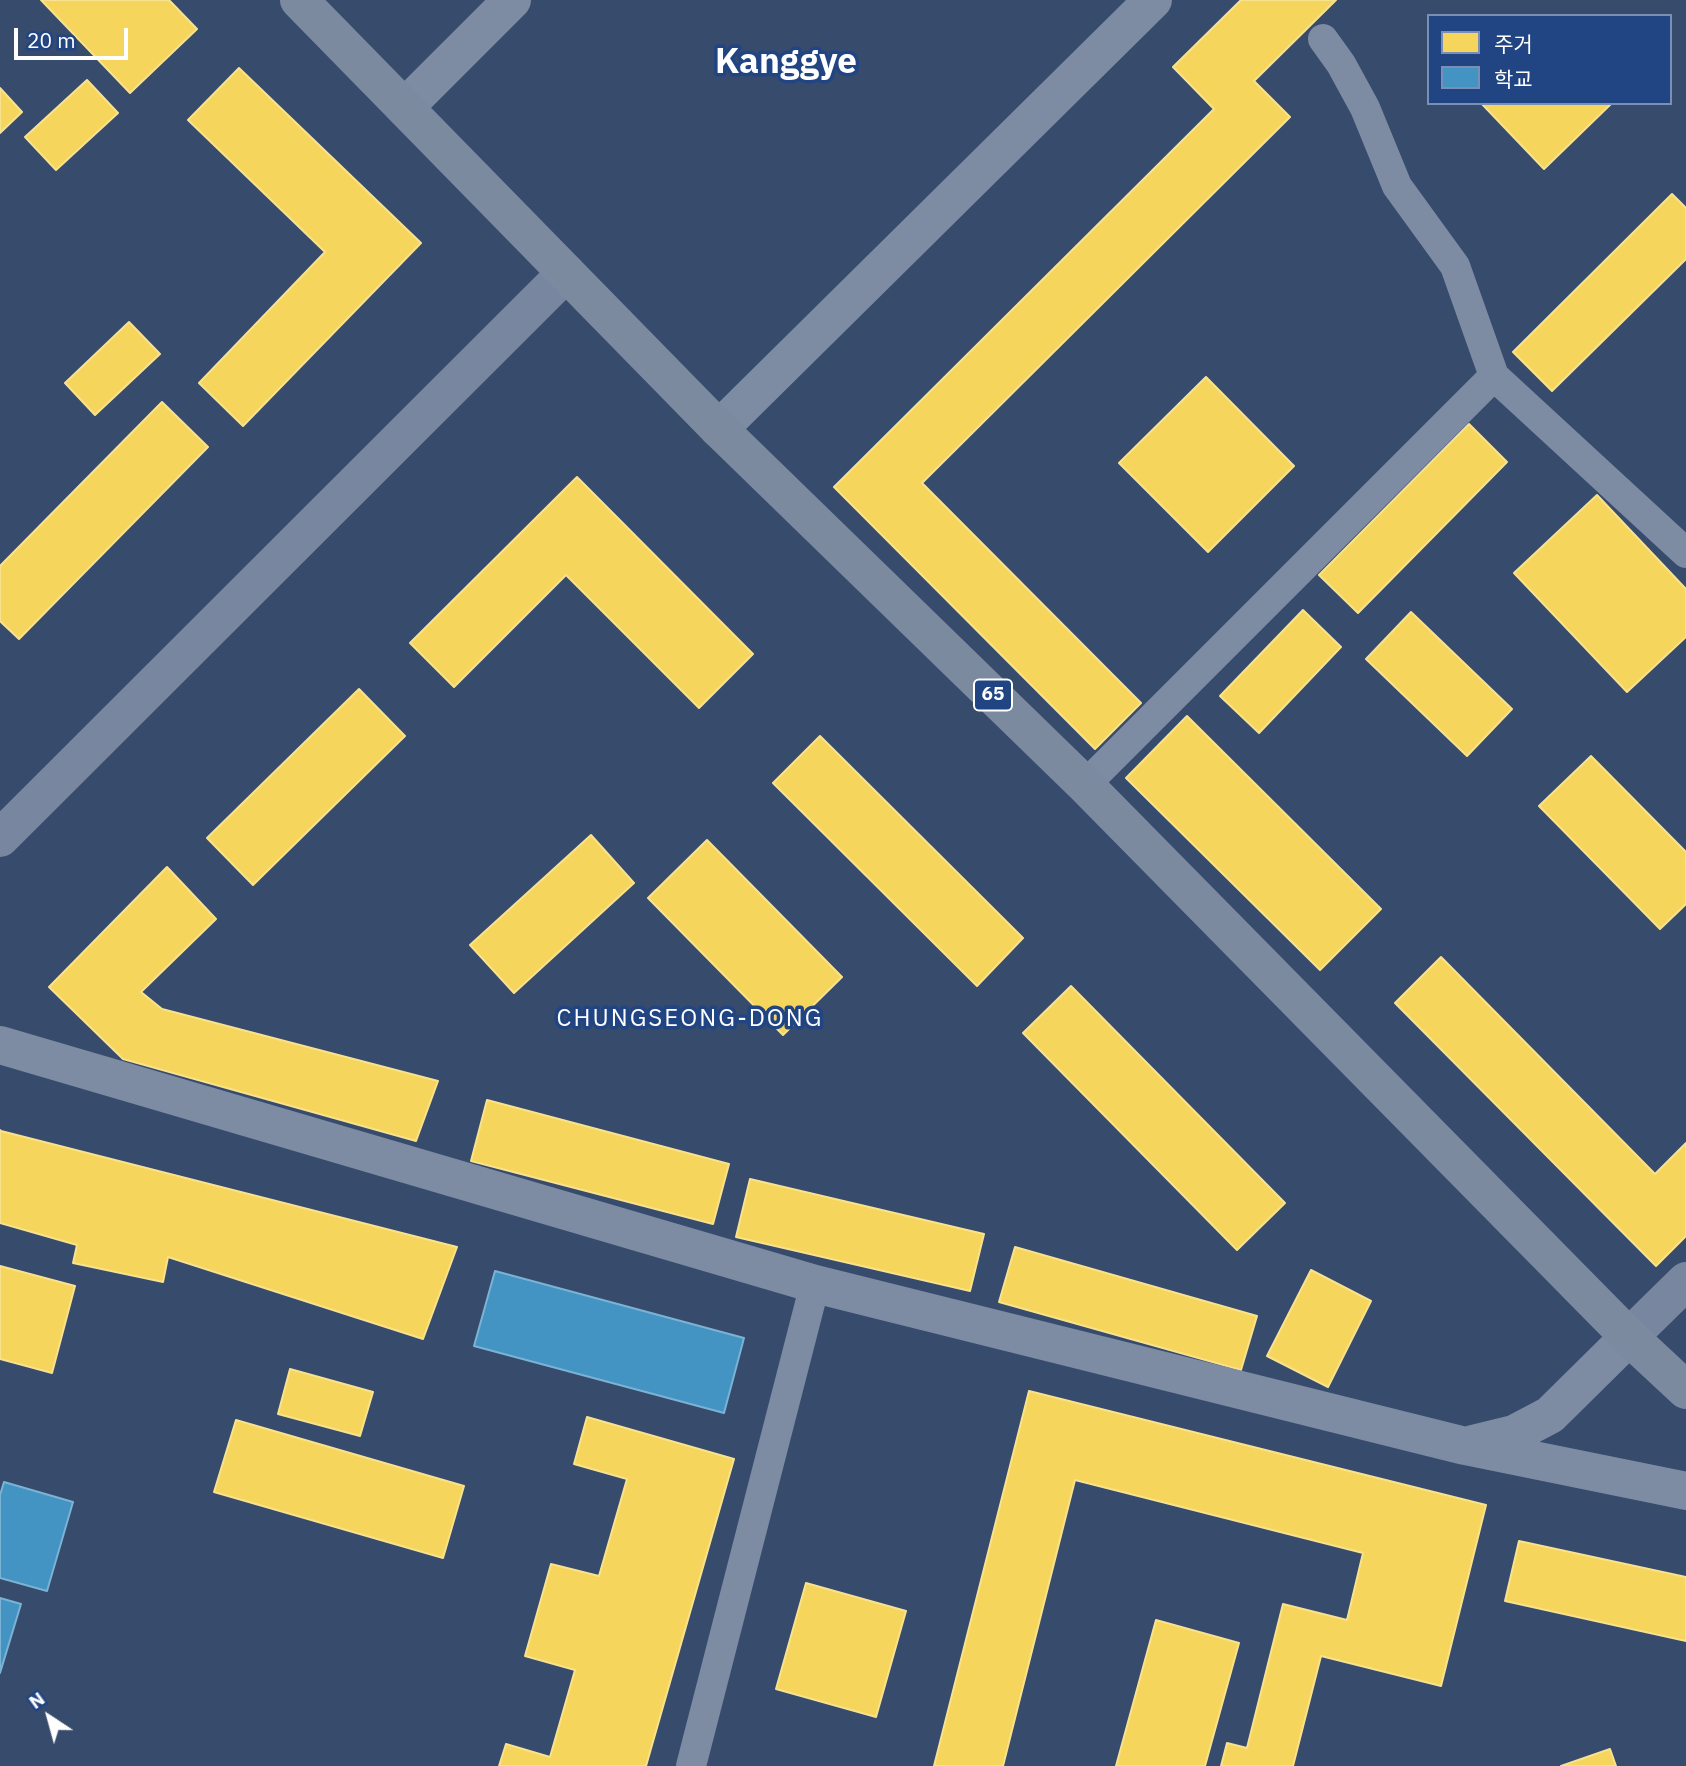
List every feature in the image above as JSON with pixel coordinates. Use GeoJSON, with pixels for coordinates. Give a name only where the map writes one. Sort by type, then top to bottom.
{"type":"FeatureCollection","features":[{"type":"Feature","properties":{"kind":"main road","name":"65"},"geometry":{"type":"LineString","coordinates":[[299,0],[719,429],[1085,785],[1629,1337],[1686,1391]]}},
{"type":"Feature","properties":{"kind":"main road"},"geometry":{"type":"LineString","coordinates":[[0,838],[566,273]]}},
{"type":"Feature","properties":{"kind":"main road"},"geometry":{"type":"LineString","coordinates":[[1629,1337],[1686,1281]]}},
{"type":"Feature","properties":{"kind":"street"},"geometry":{"type":"LineString","coordinates":[[405,107],[512,0]]}},
{"type":"Feature","properties":{"kind":"street"},"geometry":{"type":"LineString","coordinates":[[719,429],[1153,0]]}},
{"type":"Feature","properties":{"kind":"street"},"geometry":{"type":"LineString","coordinates":[[1323,39],[1341,64],[1365,107],[1397,186],[1455,266],[1494,376],[1686,553]]}},
{"type":"Feature","properties":{"kind":"street"},"geometry":{"type":"LineString","coordinates":[[1085,785],[1494,376]]}},
{"type":"Feature","properties":{"kind":"street"},"geometry":{"type":"LineString","coordinates":[[0,1045],[815,1284],[1465,1446],[1686,1491]]}},
{"type":"Feature","properties":{"kind":"street"},"geometry":{"type":"LineString","coordinates":[[691,1766],[815,1284]]}},
{"type":"Feature","properties":{"kind":"street"},"geometry":{"type":"LineString","coordinates":[[1465,1446],[1514,1434],[1550,1415],[1629,1337]]}},
{"type":"Feature","properties":{"kind":"building: 주거"},"geometry":{"type":"Polygon","coordinates":[[[41,0],[169,0],[197,29],[130,93],[41,0]]]}},
{"type":"Feature","properties":{"kind":"building: 주거"},"geometry":{"type":"Polygon","coordinates":[[[1241,0],[1336,0],[1254,81],[1290,117],[922,483],[1141,703],[1095,749],[834,487],[1214,109],[1173,67],[1241,0]]]}},
{"type":"Feature","properties":{"kind":"building: 주거"},"geometry":{"type":"Polygon","coordinates":[[[239,68],[421,243],[243,426],[199,383],[325,252],[188,120],[239,68]]]}},
{"type":"Feature","properties":{"kind":"building: 주거"},"geometry":{"type":"Polygon","coordinates":[[[87,80],[118,113],[56,170],[25,137],[87,80]]]}},
{"type":"Feature","properties":{"kind":"building: 주거"},"geometry":{"type":"Polygon","coordinates":[[[0,88],[22,112],[0,133],[0,88]]]}},
{"type":"Feature","properties":{"kind":"building: 주거"},"geometry":{"type":"Polygon","coordinates":[[[1483,105],[1610,105],[1544,169],[1483,105]]]}},
{"type":"Feature","properties":{"kind":"building: 주거"},"geometry":{"type":"Polygon","coordinates":[[[1672,194],[1686,208],[1686,259],[1552,391],[1513,352],[1672,194]]]}},
{"type":"Feature","properties":{"kind":"building: 주거"},"geometry":{"type":"Polygon","coordinates":[[[129,322],[160,354],[95,415],[65,383],[129,322]]]}},
{"type":"Feature","properties":{"kind":"building: 주거"},"geometry":{"type":"Polygon","coordinates":[[[1206,377],[1294,466],[1208,552],[1119,463],[1206,377]]]}},
{"type":"Feature","properties":{"kind":"building: 주거"},"geometry":{"type":"Polygon","coordinates":[[[162,402],[208,447],[19,639],[0,621],[0,566],[162,402]]]}},
{"type":"Feature","properties":{"kind":"building: 주거"},"geometry":{"type":"Polygon","coordinates":[[[1469,424],[1507,462],[1358,613],[1319,575],[1469,424]]]}},
{"type":"Feature","properties":{"kind":"building: 주거"},"geometry":{"type":"Polygon","coordinates":[[[577,477],[753,654],[699,708],[566,575],[454,687],[410,643],[577,477]]]}},
{"type":"Feature","properties":{"kind":"building: 주거"},"geometry":{"type":"Polygon","coordinates":[[[1597,495],[1686,589],[1686,637],[1627,692],[1514,573],[1597,495]]]}},
{"type":"Feature","properties":{"kind":"building: 주거"},"geometry":{"type":"Polygon","coordinates":[[[1303,610],[1341,647],[1259,733],[1220,696],[1303,610]]]}},
{"type":"Feature","properties":{"kind":"building: 주거"},"geometry":{"type":"Polygon","coordinates":[[[1411,612],[1512,709],[1467,756],[1366,659],[1411,612]]]}},
{"type":"Feature","properties":{"kind":"building: 주거"},"geometry":{"type":"Polygon","coordinates":[[[359,689],[405,736],[253,885],[207,838],[359,689]]]}},
{"type":"Feature","properties":{"kind":"building: 주거"},"geometry":{"type":"Polygon","coordinates":[[[1187,716],[1381,909],[1320,970],[1126,778],[1187,716]]]}},
{"type":"Feature","properties":{"kind":"building: 주거"},"geometry":{"type":"Polygon","coordinates":[[[820,736],[1023,938],[977,986],[773,783],[820,736]]]}},
{"type":"Feature","properties":{"kind":"building: 주거"},"geometry":{"type":"Polygon","coordinates":[[[1591,756],[1686,852],[1686,904],[1660,929],[1539,806],[1591,756]]]}},
{"type":"Feature","properties":{"kind":"building: 주거"},"geometry":{"type":"Polygon","coordinates":[[[591,835],[634,883],[514,993],[470,945],[591,835]]]}},
{"type":"Feature","properties":{"kind":"building: 주거"},"geometry":{"type":"Polygon","coordinates":[[[707,840],[842,977],[783,1035],[648,898],[707,840]]]}},
{"type":"Feature","properties":{"kind":"building: 주거"},"geometry":{"type":"Polygon","coordinates":[[[167,867],[216,919],[141,992],[162,1009],[438,1081],[416,1141],[123,1059],[49,987],[167,867]]]}},
{"type":"Feature","properties":{"kind":"building: 주거"},"geometry":{"type":"Polygon","coordinates":[[[1441,957],[1655,1174],[1686,1143],[1686,1236],[1656,1266],[1395,1003],[1441,957]]]}},
{"type":"Feature","properties":{"kind":"building: 주거"},"geometry":{"type":"Polygon","coordinates":[[[1071,986],[1285,1203],[1237,1250],[1023,1033],[1071,986]]]}},
{"type":"Feature","properties":{"kind":"building: 주거"},"geometry":{"type":"Polygon","coordinates":[[[487,1100],[729,1164],[713,1224],[471,1161],[487,1100]]]}},
{"type":"Feature","properties":{"kind":"building: 주거"},"geometry":{"type":"Polygon","coordinates":[[[0,1130],[457,1247],[423,1339],[168,1257],[163,1282],[73,1263],[77,1245],[0,1223],[0,1130]]]}},
{"type":"Feature","properties":{"kind":"building: 주거"},"geometry":{"type":"Polygon","coordinates":[[[750,1179],[984,1234],[970,1291],[736,1237],[750,1179]]]}},
{"type":"Feature","properties":{"kind":"building: 주거"},"geometry":{"type":"Polygon","coordinates":[[[1015,1247],[1257,1316],[1241,1370],[999,1302],[1015,1247]]]}},
{"type":"Feature","properties":{"kind":"building: 주거"},"geometry":{"type":"Polygon","coordinates":[[[0,1266],[75,1286],[52,1373],[0,1359],[0,1266]]]}},
{"type":"Feature","properties":{"kind":"building: 주거"},"geometry":{"type":"Polygon","coordinates":[[[1311,1270],[1371,1301],[1328,1387],[1267,1356],[1311,1270]]]}},
{"type":"Feature","properties":{"kind":"building: 주거"},"geometry":{"type":"Polygon","coordinates":[[[290,1369],[373,1392],[360,1436],[278,1414],[290,1369]]]}},
{"type":"Feature","properties":{"kind":"building: 주거"},"geometry":{"type":"Polygon","coordinates":[[[1029,1391],[1486,1505],[1441,1686],[1321,1656],[1293,1766],[1221,1766],[1227,1743],[1247,1748],[1283,1604],[1347,1620],[1363,1553],[1075,1480],[1003,1766],[934,1766],[1029,1391]]]}},
{"type":"Feature","properties":{"kind":"building: 주거"},"geometry":{"type":"Polygon","coordinates":[[[587,1417],[734,1459],[646,1766],[499,1766],[506,1744],[550,1757],[575,1670],[525,1656],[551,1564],[599,1576],[627,1479],[574,1464],[587,1417]]]}},
{"type":"Feature","properties":{"kind":"building: 주거"},"geometry":{"type":"Polygon","coordinates":[[[236,1420],[464,1486],[443,1558],[214,1492],[236,1420]]]}},
{"type":"Feature","properties":{"kind":"building: 주거"},"geometry":{"type":"Polygon","coordinates":[[[1519,1541],[1686,1577],[1686,1641],[1505,1601],[1519,1541]]]}},
{"type":"Feature","properties":{"kind":"building: 주거"},"geometry":{"type":"Polygon","coordinates":[[[806,1583],[906,1611],[876,1717],[776,1689],[806,1583]]]}},
{"type":"Feature","properties":{"kind":"building: 주거"},"geometry":{"type":"Polygon","coordinates":[[[1156,1620],[1239,1643],[1205,1766],[1116,1766],[1156,1620]]]}},
{"type":"Feature","properties":{"kind":"building: 주거"},"geometry":{"type":"Polygon","coordinates":[[[1610,1749],[1616,1766],[1561,1766],[1610,1749]]]}},
{"type":"Feature","properties":{"kind":"building: 학교"},"geometry":{"type":"Polygon","coordinates":[[[495,1271],[744,1338],[724,1413],[474,1346],[495,1271]]]}},
{"type":"Feature","properties":{"kind":"building: 학교"},"geometry":{"type":"Polygon","coordinates":[[[4,1482],[73,1502],[47,1591],[0,1578],[0,1495],[4,1482]]]}},
{"type":"Feature","properties":{"kind":"building: 학교"},"geometry":{"type":"Polygon","coordinates":[[[0,1598],[21,1604],[0,1673],[0,1598]]]}},
{"type":"Feature","properties":{"kind":"district","name":"Kanggye"},"geometry":{"type":"Point","coordinates":[786,63]}},
{"type":"Feature","properties":{"kind":"district","name":"CHUNGSEONG-DONG"},"geometry":{"type":"Point","coordinates":[690,1019]}}]}
